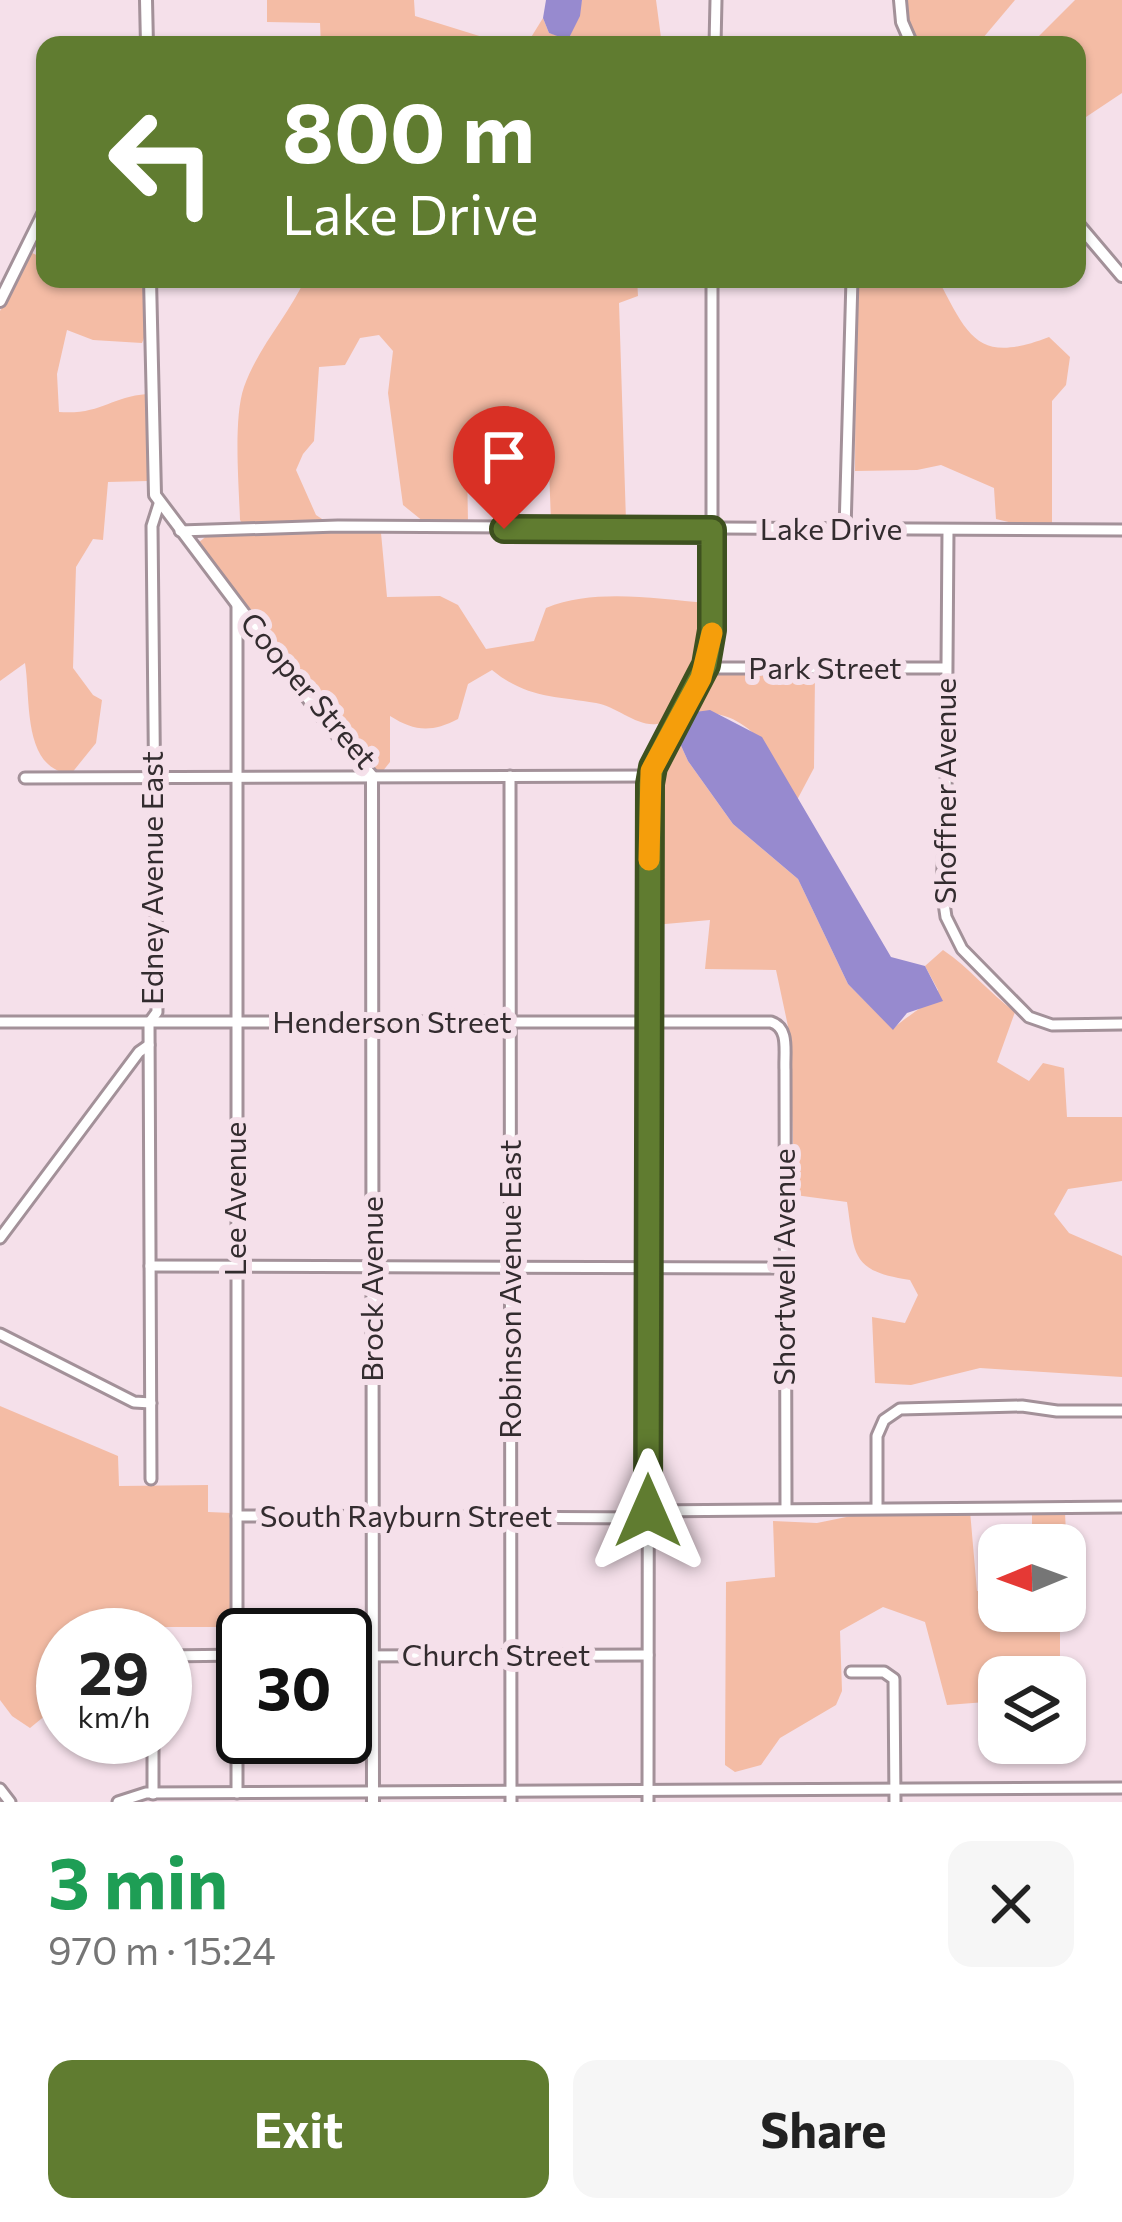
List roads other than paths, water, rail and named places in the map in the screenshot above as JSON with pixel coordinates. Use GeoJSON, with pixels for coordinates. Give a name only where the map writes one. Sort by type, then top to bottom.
{"type":"FeatureCollection","features":[{"type":"Feature","properties":{"kind":"street"},"geometry":{"type":"LineString","coordinates":[[146,0],[147,36]]}},
{"type":"Feature","properties":{"kind":"street"},"geometry":{"type":"LineString","coordinates":[[715,36],[716,0]]}},
{"type":"Feature","properties":{"kind":"street"},"geometry":{"type":"LineString","coordinates":[[900,0],[908,36]]}},
{"type":"Feature","properties":{"kind":"street"},"geometry":{"type":"LineString","coordinates":[[0,301],[36,228]]}},
{"type":"Feature","properties":{"kind":"street"},"geometry":{"type":"LineString","coordinates":[[1086,234],[1122,276]]}},
{"type":"Feature","properties":{"kind":"street","name":"Edney Avenue East"},"geometry":{"type":"LineString","coordinates":[[150,288],[153,485],[159,504],[152,526],[158,1012],[149,1024],[151,1479]]}},
{"type":"Feature","properties":{"kind":"street"},"geometry":{"type":"LineString","coordinates":[[648,1796],[650,776],[705,668],[712,630],[712,288]]}},
{"type":"Feature","properties":{"kind":"street"},"geometry":{"type":"LineString","coordinates":[[845,530],[851,288]]}},
{"type":"Feature","properties":{"kind":"street","name":"Cooper Street"},"geometry":{"type":"LineString","coordinates":[[159,504],[372,776],[650,776]]}},
{"type":"Feature","properties":{"kind":"street","name":"Lake Drive"},"geometry":{"type":"LineString","coordinates":[[180,531],[338,526],[1122,530]]}},
{"type":"Feature","properties":{"kind":"street","name":"Shoffner Avenue"},"geometry":{"type":"LineString","coordinates":[[948,530],[942,890],[946,917],[968,956],[1034,1019],[1052,1025],[1122,1024]]}},
{"type":"Feature","properties":{"kind":"street","name":"Lee Avenue"},"geometry":{"type":"LineString","coordinates":[[236,605],[239,1608]]}},
{"type":"Feature","properties":{"kind":"street","name":"Park Street"},"geometry":{"type":"LineString","coordinates":[[705,668],[945,668]]}},
{"type":"Feature","properties":{"kind":"street"},"geometry":{"type":"LineString","coordinates":[[25,778],[372,776]]}},
{"type":"Feature","properties":{"kind":"street","name":"Brock Avenue"},"geometry":{"type":"LineString","coordinates":[[372,776],[374,1797]]}},
{"type":"Feature","properties":{"kind":"street","name":"Robinson Avenue East"},"geometry":{"type":"LineString","coordinates":[[510,776],[511,1797]]}},
{"type":"Feature","properties":{"kind":"street","name":"Henderson Street"},"geometry":{"type":"LineString","coordinates":[[0,1022],[771,1022],[782,1027]]}},
{"type":"Feature","properties":{"kind":"street","name":"Shortwell Avenue"},"geometry":{"type":"LineString","coordinates":[[782,1027],[786,1508]]}},
{"type":"Feature","properties":{"kind":"street"},"geometry":{"type":"LineString","coordinates":[[0,1238],[139,1052],[149,1045]]}},
{"type":"Feature","properties":{"kind":"street"},"geometry":{"type":"LineString","coordinates":[[149,1266],[785,1268]]}},
{"type":"Feature","properties":{"kind":"street"},"geometry":{"type":"LineString","coordinates":[[0,1334],[134,1402],[151,1402]]}},
{"type":"Feature","properties":{"kind":"street"},"geometry":{"type":"LineString","coordinates":[[877,1507],[877,1436],[884,1420],[900,1408],[1022,1406],[1122,1412]]}},
{"type":"Feature","properties":{"kind":"street","name":"South Rayburn Street"},"geometry":{"type":"LineString","coordinates":[[236,1516],[511,1518],[786,1508],[1122,1507]]}},
{"type":"Feature","properties":{"kind":"street","name":"Church Street"},"geometry":{"type":"LineString","coordinates":[[373,1656],[648,1655]]}},
{"type":"Feature","properties":{"kind":"street"},"geometry":{"type":"LineString","coordinates":[[851,1672],[884,1672],[893,1679],[895,1802]]}},
{"type":"Feature","properties":{"kind":"street"},"geometry":{"type":"LineString","coordinates":[[153,1764],[154,1797]]}},
{"type":"Feature","properties":{"kind":"street","name":"Lee Avenue"},"geometry":{"type":"LineString","coordinates":[[237,1793],[238,1764]]}},
{"type":"Feature","properties":{"kind":"street"},"geometry":{"type":"LineString","coordinates":[[118,1802],[139,1793],[154,1797],[237,1793],[511,1797],[1122,1788]]}},
{"type":"Feature","properties":{"kind":"street"},"geometry":{"type":"LineString","coordinates":[[0,1790],[10,1802]]}}]}
